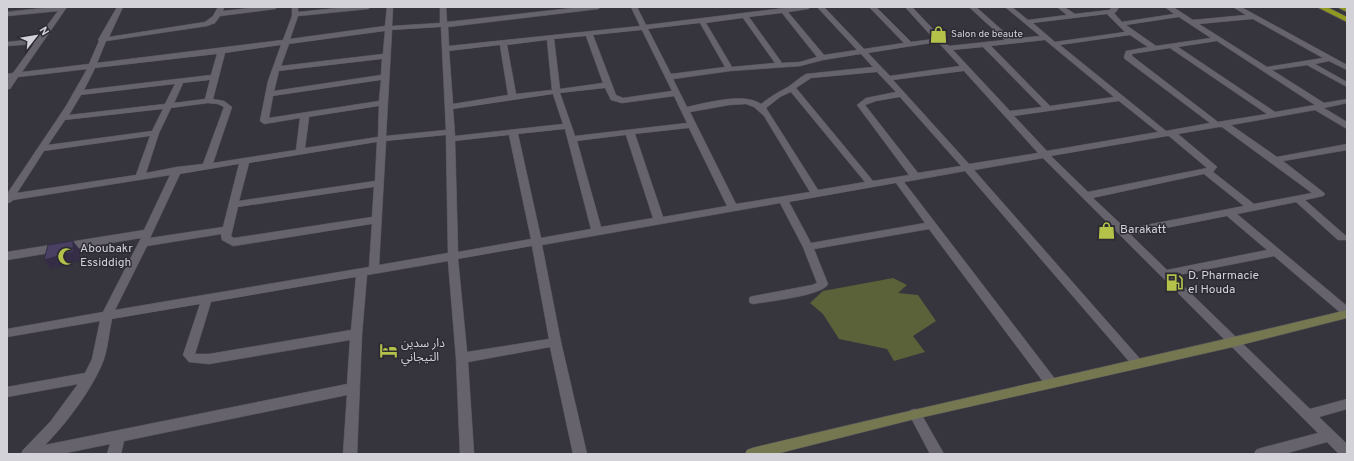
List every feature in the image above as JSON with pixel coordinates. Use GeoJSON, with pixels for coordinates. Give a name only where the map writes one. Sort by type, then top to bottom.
{"type":"FeatureCollection","features":[{"type":"Feature","properties":{"kind":"highway"},"geometry":{"type":"LineString","coordinates":[[1321,7],[1347,20]]}},
{"type":"Feature","properties":{"kind":"highway"},"geometry":{"type":"LineString","coordinates":[[1340,7],[1347,10]]}},
{"type":"Feature","properties":{"kind":"main road"},"geometry":{"type":"LineString","coordinates":[[752,454],[915,414],[1233,342],[1347,313]]}},
{"type":"Feature","properties":{"kind":"street"},"geometry":{"type":"LineString","coordinates":[[8,199],[63,118],[78,93],[93,66],[102,40],[120,7]]}},
{"type":"Feature","properties":{"kind":"street"},"geometry":{"type":"LineString","coordinates":[[102,40],[212,23],[220,10],[275,7]]}},
{"type":"Feature","properties":{"kind":"street"},"geometry":{"type":"LineString","coordinates":[[368,7],[295,11],[286,43],[276,69],[264,121],[383,103]]}},
{"type":"Feature","properties":{"kind":"street"},"geometry":{"type":"LineString","coordinates":[[374,269],[390,7]]}},
{"type":"Feature","properties":{"kind":"street"},"geometry":{"type":"LineString","coordinates":[[443,7],[449,108],[453,256],[462,358],[467,454]]}},
{"type":"Feature","properties":{"kind":"street"},"geometry":{"type":"LineString","coordinates":[[7,76],[286,43],[389,28],[444,25],[509,15],[598,7]]}},
{"type":"Feature","properties":{"kind":"street"},"geometry":{"type":"LineString","coordinates":[[634,7],[733,208]]}},
{"type":"Feature","properties":{"kind":"street"},"geometry":{"type":"LineString","coordinates":[[446,49],[702,21],[808,7]]}},
{"type":"Feature","properties":{"kind":"street"},"geometry":{"type":"LineString","coordinates":[[820,7],[863,51],[1137,363]]}},
{"type":"Feature","properties":{"kind":"street"},"geometry":{"type":"LineString","coordinates":[[872,7],[909,44]]}},
{"type":"Feature","properties":{"kind":"street"},"geometry":{"type":"LineString","coordinates":[[908,7],[1045,155],[1347,453]]}},
{"type":"Feature","properties":{"kind":"street"},"geometry":{"type":"LineString","coordinates":[[972,7],[1011,42]]}},
{"type":"Feature","properties":{"kind":"street"},"geometry":{"type":"LineString","coordinates":[[1008,7],[1121,98],[1212,167],[1207,172],[1086,196]]}},
{"type":"Feature","properties":{"kind":"street"},"geometry":{"type":"LineString","coordinates":[[1060,7],[1073,16]]}},
{"type":"Feature","properties":{"kind":"street"},"geometry":{"type":"LineString","coordinates":[[1027,22],[1109,12],[1114,11],[1116,7]]}},
{"type":"Feature","properties":{"kind":"street"},"geometry":{"type":"LineString","coordinates":[[1168,7],[1266,69],[1347,126]]}},
{"type":"Feature","properties":{"kind":"street"},"geometry":{"type":"LineString","coordinates":[[1236,7],[1347,68]]}},
{"type":"Feature","properties":{"kind":"street"},"geometry":{"type":"LineString","coordinates":[[7,14],[64,8]]}},
{"type":"Feature","properties":{"kind":"street"},"geometry":{"type":"LineString","coordinates":[[7,87],[64,8]]}},
{"type":"Feature","properties":{"kind":"street"},"geometry":{"type":"LineString","coordinates":[[784,11],[822,58]]}},
{"type":"Feature","properties":{"kind":"street"},"geometry":{"type":"LineString","coordinates":[[1109,12],[1120,24],[1155,48]]}},
{"type":"Feature","properties":{"kind":"street"},"geometry":{"type":"LineString","coordinates":[[1120,24],[1181,15]]}},
{"type":"Feature","properties":{"kind":"street"},"geometry":{"type":"LineString","coordinates":[[745,16],[780,65]]}},
{"type":"Feature","properties":{"kind":"street"},"geometry":{"type":"LineString","coordinates":[[1192,22],[1252,17]]}},
{"type":"Feature","properties":{"kind":"street"},"geometry":{"type":"LineString","coordinates":[[702,21],[730,69]]}},
{"type":"Feature","properties":{"kind":"street"},"geometry":{"type":"LineString","coordinates":[[589,33],[612,96],[622,101],[677,93]]}},
{"type":"Feature","properties":{"kind":"street"},"geometry":{"type":"LineString","coordinates":[[1054,44],[1132,33]]}},
{"type":"Feature","properties":{"kind":"street"},"geometry":{"type":"LineString","coordinates":[[550,38],[556,92],[572,139],[597,231]]}},
{"type":"Feature","properties":{"kind":"street"},"geometry":{"type":"LineString","coordinates":[[947,48],[1046,38]]}},
{"type":"Feature","properties":{"kind":"street"},"geometry":{"type":"LineString","coordinates":[[1124,233],[1320,194],[1275,160],[1220,124],[1128,57],[1129,53],[1218,39]]}},
{"type":"Feature","properties":{"kind":"street"},"geometry":{"type":"LineString","coordinates":[[669,77],[730,69],[800,64],[822,58],[940,40]]}},
{"type":"Feature","properties":{"kind":"street"},"geometry":{"type":"LineString","coordinates":[[7,44],[40,41]]}},
{"type":"Feature","properties":{"kind":"street"},"geometry":{"type":"LineString","coordinates":[[503,43],[512,98]]}},
{"type":"Feature","properties":{"kind":"street"},"geometry":{"type":"LineString","coordinates":[[986,44],[1049,108]]}},
{"type":"Feature","properties":{"kind":"street"},"geometry":{"type":"LineString","coordinates":[[1172,46],[1274,115]]}},
{"type":"Feature","properties":{"kind":"street"},"geometry":{"type":"LineString","coordinates":[[208,101],[222,51]]}},
{"type":"Feature","properties":{"kind":"street"},"geometry":{"type":"LineString","coordinates":[[276,69],[387,56]]}},
{"type":"Feature","properties":{"kind":"street"},"geometry":{"type":"LineString","coordinates":[[1266,69],[1330,59]]}},
{"type":"Feature","properties":{"kind":"street"},"geometry":{"type":"LineString","coordinates":[[1309,63],[1347,85]]}},
{"type":"Feature","properties":{"kind":"street"},"geometry":{"type":"LineString","coordinates":[[800,64],[809,76]]}},
{"type":"Feature","properties":{"kind":"street"},"geometry":{"type":"LineString","coordinates":[[887,80],[966,68]]}},
{"type":"Feature","properties":{"kind":"street"},"geometry":{"type":"LineString","coordinates":[[761,108],[777,95],[792,88],[801,80],[809,76],[879,70]]}},
{"type":"Feature","properties":{"kind":"street"},"geometry":{"type":"LineString","coordinates":[[78,93],[214,77]]}},
{"type":"Feature","properties":{"kind":"street"},"geometry":{"type":"LineString","coordinates":[[269,94],[385,77]]}},
{"type":"Feature","properties":{"kind":"street"},"geometry":{"type":"LineString","coordinates":[[140,177],[155,133],[180,81]]}},
{"type":"Feature","properties":{"kind":"street"},"geometry":{"type":"LineString","coordinates":[[449,108],[608,85]]}},
{"type":"Feature","properties":{"kind":"street"},"geometry":{"type":"LineString","coordinates":[[792,88],[871,184]]}},
{"type":"Feature","properties":{"kind":"street"},"geometry":{"type":"LineString","coordinates":[[900,94],[870,100],[861,105],[916,177]]}},
{"type":"Feature","properties":{"kind":"street"},"geometry":{"type":"LineString","coordinates":[[1008,114],[1121,98]]}},
{"type":"Feature","properties":{"kind":"street"},"geometry":{"type":"LineString","coordinates":[[63,118],[218,101],[224,103],[228,107],[207,166]]}},
{"type":"Feature","properties":{"kind":"street"},"geometry":{"type":"LineString","coordinates":[[7,333],[1045,155],[1347,101]]}},
{"type":"Feature","properties":{"kind":"street"},"geometry":{"type":"LineString","coordinates":[[685,110],[742,102],[754,103],[761,108],[816,194]]}},
{"type":"Feature","properties":{"kind":"street"},"geometry":{"type":"LineString","coordinates":[[300,152],[305,115]]}},
{"type":"Feature","properties":{"kind":"street"},"geometry":{"type":"LineString","coordinates":[[8,199],[177,170],[382,139],[512,132],[568,126]]}},
{"type":"Feature","properties":{"kind":"street"},"geometry":{"type":"LineString","coordinates":[[572,139],[693,126]]}},
{"type":"Feature","properties":{"kind":"street"},"geometry":{"type":"LineString","coordinates":[[512,132],[527,192],[555,342],[580,454]]}},
{"type":"Feature","properties":{"kind":"street"},"geometry":{"type":"LineString","coordinates":[[42,149],[155,133]]}},
{"type":"Feature","properties":{"kind":"street"},"geometry":{"type":"LineString","coordinates":[[630,133],[660,220]]}},
{"type":"Feature","properties":{"kind":"street"},"geometry":{"type":"LineString","coordinates":[[1275,160],[1347,147]]}},
{"type":"Feature","properties":{"kind":"street"},"geometry":{"type":"LineString","coordinates":[[245,160],[227,230],[226,238],[233,242],[242,242],[377,220]]}},
{"type":"Feature","properties":{"kind":"street"},"geometry":{"type":"LineString","coordinates":[[28,454],[55,426],[89,378],[98,359],[107,315],[177,170]]}},
{"type":"Feature","properties":{"kind":"street"},"geometry":{"type":"LineString","coordinates":[[1207,172],[1252,207]]}},
{"type":"Feature","properties":{"kind":"street"},"geometry":{"type":"LineString","coordinates":[[898,180],[1051,383]]}},
{"type":"Feature","properties":{"kind":"street"},"geometry":{"type":"LineString","coordinates":[[233,205],[380,183]]}},
{"type":"Feature","properties":{"kind":"street"},"geometry":{"type":"LineString","coordinates":[[1298,199],[1345,239]]}},
{"type":"Feature","properties":{"kind":"street"},"geometry":{"type":"LineString","coordinates":[[754,300],[815,289],[823,284],[808,247],[783,200]]}},
{"type":"Feature","properties":{"kind":"street"},"geometry":{"type":"LineString","coordinates":[[1229,212],[1347,313]]}},
{"type":"Feature","properties":{"kind":"street"},"geometry":{"type":"LineString","coordinates":[[808,247],[932,225]]}},
{"type":"Feature","properties":{"kind":"street"},"geometry":{"type":"LineString","coordinates":[[143,243],[227,230]]}},
{"type":"Feature","properties":{"kind":"street"},"geometry":{"type":"LineString","coordinates":[[7,256],[147,233]]}},
{"type":"Feature","properties":{"kind":"street"},"geometry":{"type":"LineString","coordinates":[[1165,274],[1276,252]]}},
{"type":"Feature","properties":{"kind":"street"},"geometry":{"type":"LineString","coordinates":[[350,454],[356,334],[362,271]]}},
{"type":"Feature","properties":{"kind":"street"},"geometry":{"type":"LineString","coordinates":[[207,298],[189,355],[193,359],[208,359],[356,334]]}},
{"type":"Feature","properties":{"kind":"street"},"geometry":{"type":"LineString","coordinates":[[462,358],[555,342]]}},
{"type":"Feature","properties":{"kind":"street"},"geometry":{"type":"LineString","coordinates":[[7,392],[89,378]]}},
{"type":"Feature","properties":{"kind":"street"},"geometry":{"type":"LineString","coordinates":[[32,454],[354,388]]}},
{"type":"Feature","properties":{"kind":"street"},"geometry":{"type":"LineString","coordinates":[[1308,415],[1347,404]]}},
{"type":"Feature","properties":{"kind":"street"},"geometry":{"type":"LineString","coordinates":[[915,414],[937,454]]}},
{"type":"Feature","properties":{"kind":"street"},"geometry":{"type":"LineString","coordinates":[[114,454],[119,436]]}},
{"type":"Feature","properties":{"kind":"street"},"geometry":{"type":"LineString","coordinates":[[1261,454],[1330,436]]}},
{"type":"Feature","properties":{"kind":"green space"},"geometry":{"type":"Polygon","coordinates":[[[893,278],[907,285],[898,293],[918,295],[936,321],[913,336],[925,352],[894,361],[887,349],[839,339],[823,314],[810,303],[823,291],[893,278]]]}},
{"type":"Feature","properties":{"kind":"building"},"geometry":{"type":"Polygon","coordinates":[[[73,241],[73,252],[44,260],[48,245],[73,241]]]}},
{"type":"Feature","properties":{"kind":"place","name":"Salon de beaute"},"geometry":{"type":"Point","coordinates":[938,34]}},
{"type":"Feature","properties":{"kind":"place","name":"Barakatt"},"geometry":{"type":"Point","coordinates":[1107,230]}},
{"type":"Feature","properties":{"kind":"place","name":"Aboubakr Essiddigh"},"geometry":{"type":"Point","coordinates":[67,256]}},
{"type":"Feature","properties":{"kind":"place","name":"D. Pharmacie el Houda"},"geometry":{"type":"Point","coordinates":[1175,283]}},
{"type":"Feature","properties":{"kind":"place","name":"دار سدين التيجاني"},"geometry":{"type":"Point","coordinates":[388,351]}}]}
